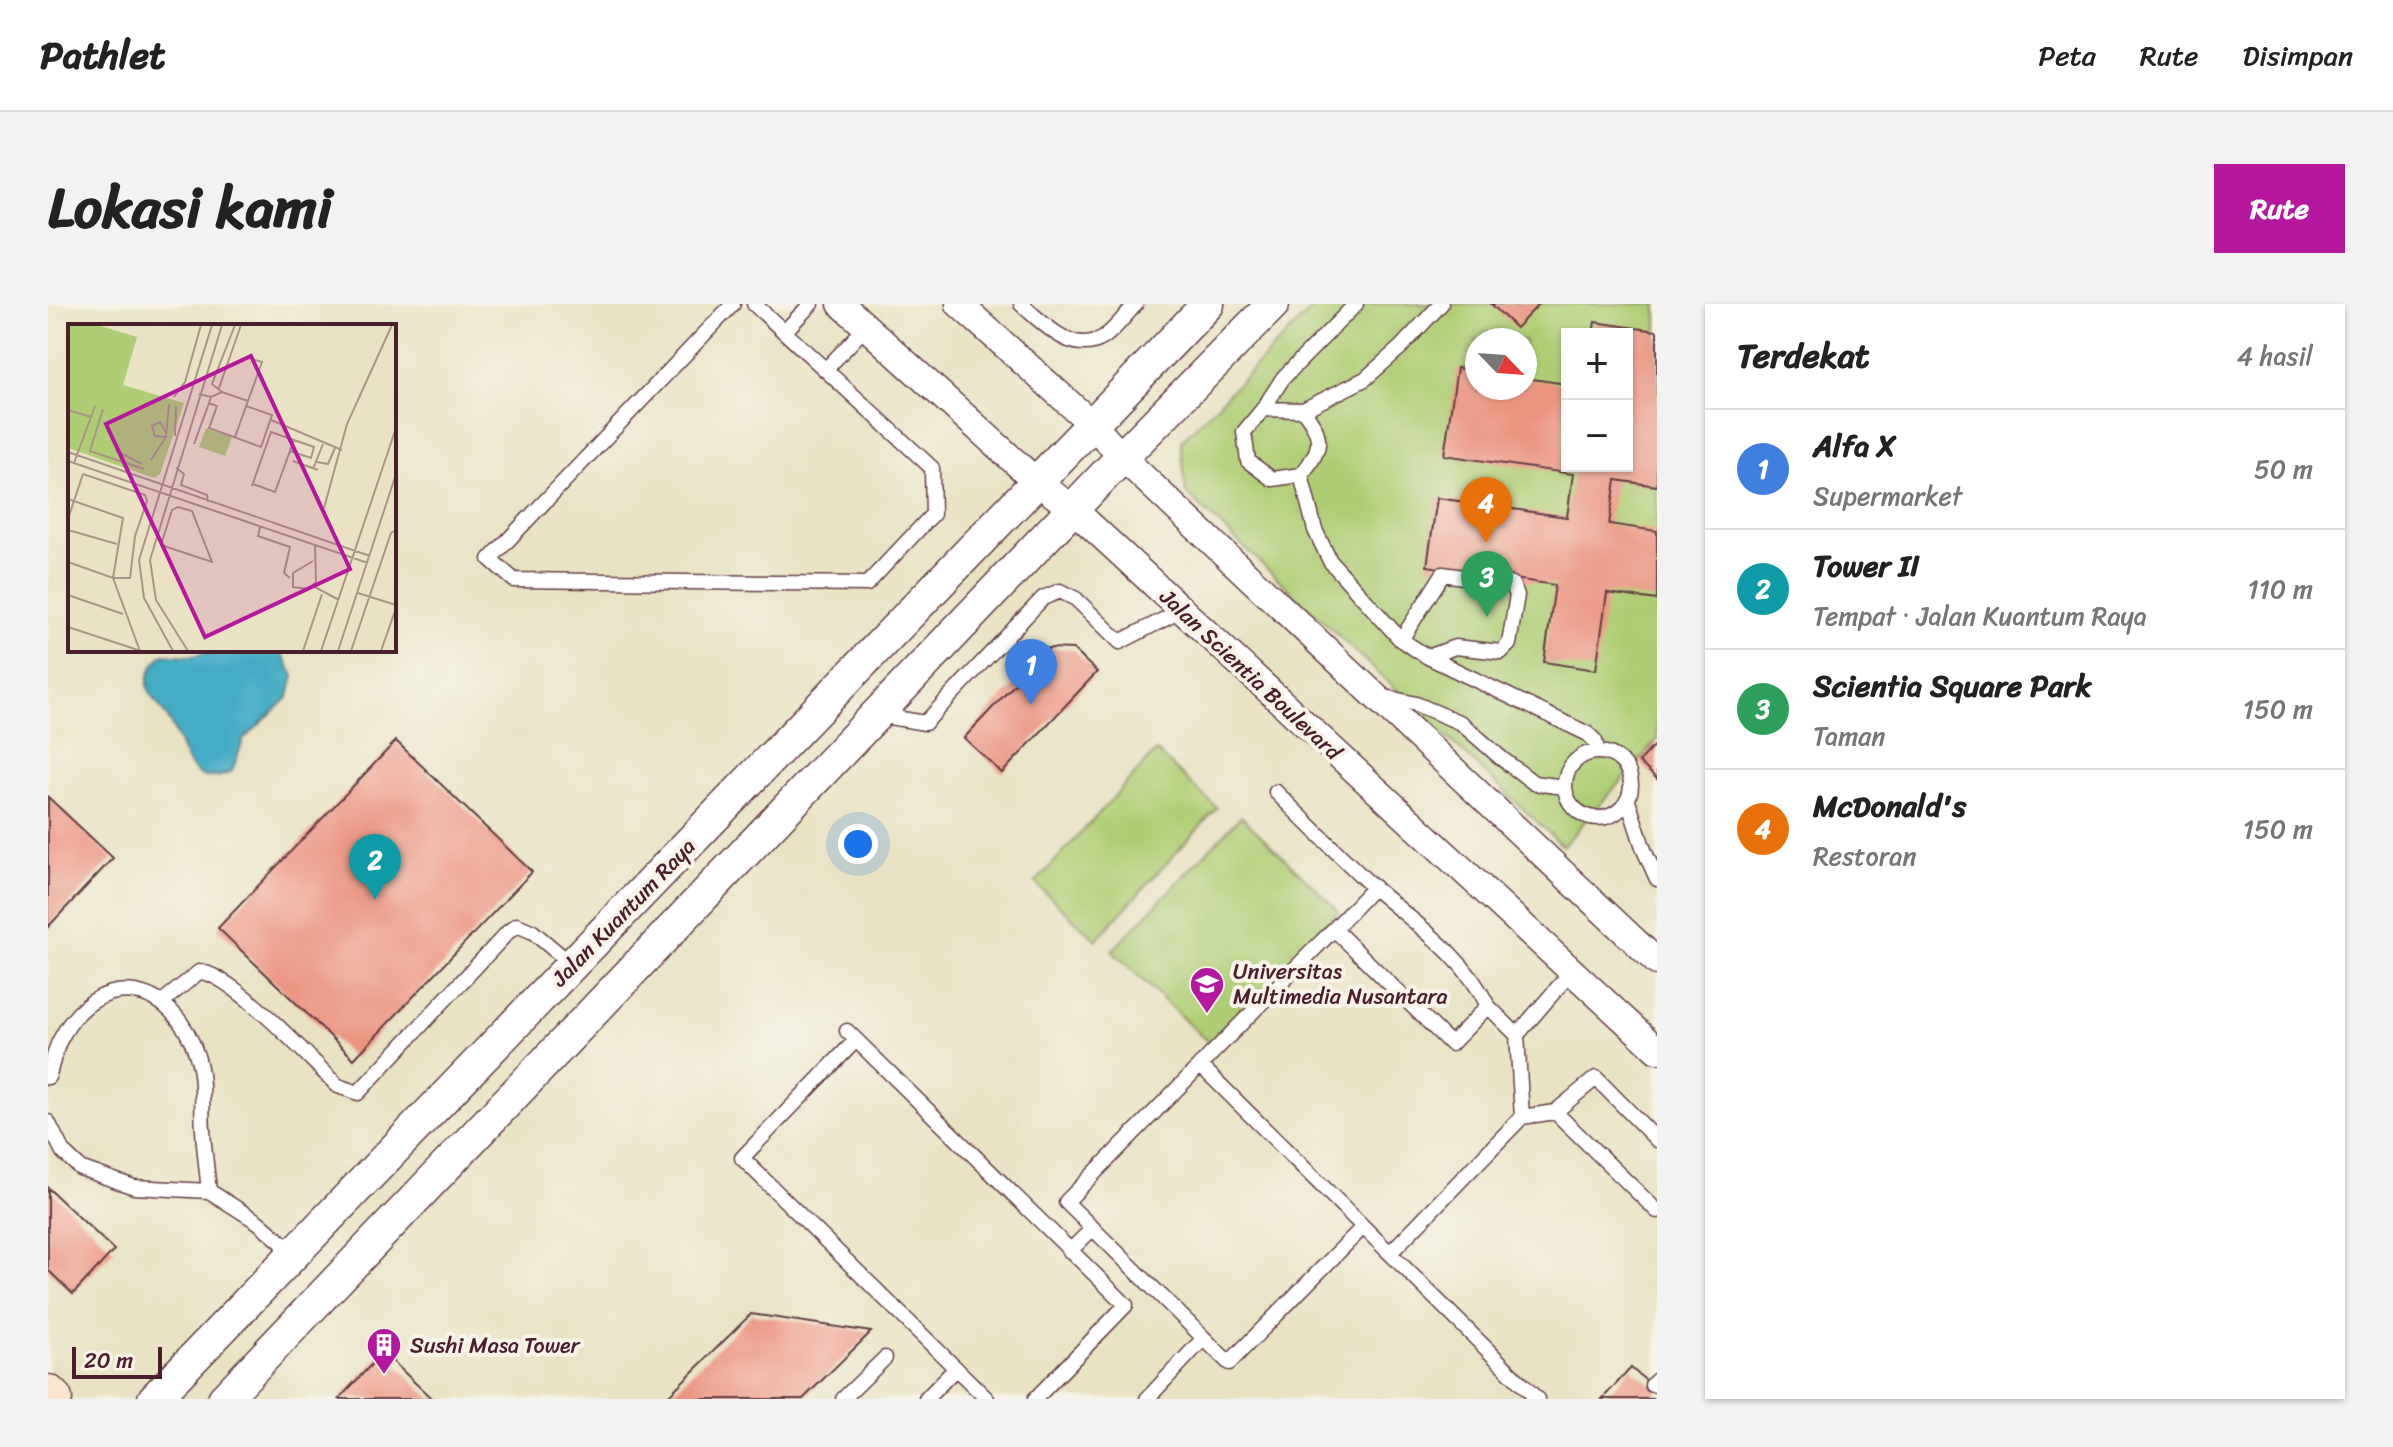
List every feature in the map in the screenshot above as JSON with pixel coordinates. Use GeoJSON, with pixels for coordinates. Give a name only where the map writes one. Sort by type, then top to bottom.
{"type":"FeatureCollection","features":[{"type":"Feature","properties":{"kind":"main road"},"geometry":{"type":"LineString","coordinates":[[48,1394],[53,1399]]}},
{"type":"Feature","properties":{"kind":"street","name":"Jalan Scientia Boulevard"},"geometry":{"type":"LineString","coordinates":[[841,304],[1037,482],[1073,509],[1657,1050]]}},
{"type":"Feature","properties":{"kind":"street"},"geometry":{"type":"LineString","coordinates":[[959,304],[1092,424],[1122,457],[1657,962]]}},
{"type":"Feature","properties":{"kind":"street","name":"Jalan Kuantum Raya"},"geometry":{"type":"LineString","coordinates":[[154,1399],[1208,304]]}},
{"type":"Feature","properties":{"kind":"street"},"geometry":{"type":"LineString","coordinates":[[224,1399],[1122,457],[1273,304]]}},
{"type":"Feature","properties":{"kind":"lane"},"geometry":{"type":"LineString","coordinates":[[733,304],[490,559],[514,580],[867,584],[933,514],[932,468],[754,304]]}},
{"type":"Feature","properties":{"kind":"lane"},"geometry":{"type":"LineString","coordinates":[[784,332],[811,304]]}},
{"type":"Feature","properties":{"kind":"lane"},"geometry":{"type":"LineString","coordinates":[[1021,304],[1061,338],[1085,343],[1104,337],[1136,304]]}},
{"type":"Feature","properties":{"kind":"lane"},"geometry":{"type":"LineString","coordinates":[[1303,410],[1318,430],[1317,455],[1301,475],[1272,479],[1248,461],[1244,432],[1283,378],[1356,304]]}},
{"type":"Feature","properties":{"kind":"lane"},"geometry":{"type":"LineString","coordinates":[[1263,409],[1303,410],[1365,379],[1401,347],[1441,304]]}},
{"type":"Feature","properties":{"kind":"lane"},"geometry":{"type":"LineString","coordinates":[[825,370],[866,327]]}},
{"type":"Feature","properties":{"kind":"lane"},"geometry":{"type":"LineString","coordinates":[[1301,475],[1315,530],[1330,561],[1401,640],[1428,657],[1588,734],[1595,741],[1598,752]]}},
{"type":"Feature","properties":{"kind":"lane"},"geometry":{"type":"LineString","coordinates":[[1401,640],[1443,574],[1512,584],[1517,595],[1509,644],[1501,652],[1455,647],[1428,657]]}},
{"type":"Feature","properties":{"kind":"lane"},"geometry":{"type":"LineString","coordinates":[[877,715],[925,723],[1043,598],[1060,591],[1076,599],[1120,642],[1182,610]]}},
{"type":"Feature","properties":{"kind":"lane"},"geometry":{"type":"LineString","coordinates":[[1373,695],[1416,704],[1461,723],[1534,783],[1564,787]]}},
{"type":"Feature","properties":{"kind":"lane"},"geometry":{"type":"LineString","coordinates":[[1598,752],[1612,755],[1623,763],[1630,775],[1632,788],[1628,801],[1616,814],[1599,820],[1582,816],[1570,804],[1564,787],[1574,762],[1598,752]]}},
{"type":"Feature","properties":{"kind":"lane"},"geometry":{"type":"LineString","coordinates":[[1276,792],[1374,887],[1462,964],[1488,1006],[1517,1035],[1522,1117]]}},
{"type":"Feature","properties":{"kind":"lane"},"geometry":{"type":"LineString","coordinates":[[1628,801],[1657,879]]}},
{"type":"Feature","properties":{"kind":"lane"},"geometry":{"type":"LineString","coordinates":[[1363,1227],[1229,1363],[1066,1202],[1374,887]]}},
{"type":"Feature","properties":{"kind":"lane"},"geometry":{"type":"LineString","coordinates":[[162,1002],[199,972],[216,975],[238,991],[338,1086],[358,1093],[517,925],[533,932],[572,965]]}},
{"type":"Feature","properties":{"kind":"lane"},"geometry":{"type":"LineString","coordinates":[[1334,929],[1451,1044],[1488,1006]]}},
{"type":"Feature","properties":{"kind":"lane"},"geometry":{"type":"LineString","coordinates":[[1517,1035],[1572,971]]}},
{"type":"Feature","properties":{"kind":"lane"},"geometry":{"type":"LineString","coordinates":[[48,1077],[60,1041],[80,1013],[104,995],[126,989],[162,1002],[178,1017],[198,1057],[209,1191]]}},
{"type":"Feature","properties":{"kind":"lane"},"geometry":{"type":"LineString","coordinates":[[987,1399],[742,1158],[852,1036],[1126,1305],[1035,1399]]}},
{"type":"Feature","properties":{"kind":"lane"},"geometry":{"type":"LineString","coordinates":[[1200,1065],[1537,1399]]}},
{"type":"Feature","properties":{"kind":"lane"},"geometry":{"type":"LineString","coordinates":[[1390,1253],[1522,1117],[1555,1112],[1596,1078],[1657,1140]]}},
{"type":"Feature","properties":{"kind":"lane"},"geometry":{"type":"LineString","coordinates":[[1555,1112],[1657,1211]]}},
{"type":"Feature","properties":{"kind":"lane"},"geometry":{"type":"LineString","coordinates":[[48,1122],[63,1152],[80,1168],[134,1187],[209,1191],[258,1222],[294,1253]]}},
{"type":"Feature","properties":{"kind":"lane"},"geometry":{"type":"LineString","coordinates":[[1070,1251],[1093,1228]]}},
{"type":"Feature","properties":{"kind":"lane"},"geometry":{"type":"LineString","coordinates":[[1147,1399],[1204,1338]]}},
{"type":"Feature","properties":{"kind":"lane"},"geometry":{"type":"LineString","coordinates":[[843,1399],[885,1358]]}},
{"type":"Feature","properties":{"kind":"lane"},"geometry":{"type":"LineString","coordinates":[[926,1399],[956,1368]]}},
{"type":"Feature","properties":{"kind":"green space"},"geometry":{"type":"Polygon","coordinates":[[[1317,304],[1657,304],[1657,740],[1563,846],[1186,493],[1181,441],[1317,304]]]}},
{"type":"Feature","properties":{"kind":"green space"},"geometry":{"type":"Polygon","coordinates":[[[1156,751],[1217,808],[1096,940],[1035,883],[1156,751]]]}},
{"type":"Feature","properties":{"kind":"green space"},"geometry":{"type":"Polygon","coordinates":[[[1241,816],[1339,911],[1211,1045],[1112,951],[1241,816]]]}},
{"type":"Feature","properties":{"kind":"water"},"geometry":{"type":"Polygon","coordinates":[[[210,652],[281,652],[294,676],[289,697],[244,739],[232,771],[217,777],[205,777],[189,764],[168,719],[148,687],[152,669],[163,654],[193,656],[210,652]]]}},
{"type":"Feature","properties":{"kind":"building"},"geometry":{"type":"Polygon","coordinates":[[[1491,304],[1539,304],[1516,328],[1491,304]]]}},
{"type":"Feature","properties":{"kind":"building"},"geometry":{"type":"Polygon","coordinates":[[[1595,322],[1657,331],[1657,486],[1616,480],[1609,524],[1657,531],[1657,600],[1607,593],[1596,670],[1544,662],[1555,585],[1427,566],[1437,498],[1567,517],[1573,474],[1444,455],[1457,368],[1465,369],[1465,400],[1537,400],[1537,380],[1561,383],[1561,472],[1633,472],[1633,328],[1594,328],[1595,322]]]}},
{"type":"Feature","properties":{"kind":"building"},"geometry":{"type":"Polygon","coordinates":[[[1049,648],[1073,649],[1097,672],[1002,773],[964,738],[1049,648]]]}},
{"type":"Feature","properties":{"kind":"building"},"geometry":{"type":"Polygon","coordinates":[[[396,741],[532,872],[354,1059],[218,928],[396,741]]]}},
{"type":"Feature","properties":{"kind":"building"},"geometry":{"type":"Polygon","coordinates":[[[1657,742],[1657,779],[1639,762],[1657,742]]]}},
{"type":"Feature","properties":{"kind":"building"},"geometry":{"type":"Polygon","coordinates":[[[48,797],[113,858],[48,927],[48,797]]]}},
{"type":"Feature","properties":{"kind":"building"},"geometry":{"type":"Polygon","coordinates":[[[48,1188],[114,1250],[73,1294],[48,1270],[48,1188]]]}},
{"type":"Feature","properties":{"kind":"building"},"geometry":{"type":"Polygon","coordinates":[[[751,1314],[871,1332],[803,1399],[665,1399],[751,1314]]]}},
{"type":"Feature","properties":{"kind":"building","name":"Sushi Masa Tower"},"geometry":{"type":"Polygon","coordinates":[[[383,1352],[432,1399],[339,1399],[383,1352]]]}},
{"type":"Feature","properties":{"kind":"building"},"geometry":{"type":"Polygon","coordinates":[[[1631,1368],[1657,1390],[1657,1399],[1602,1399],[1631,1368]]]}},
{"type":"Feature","properties":{"kind":"place","name":"McDonald's"},"geometry":{"type":"Point","coordinates":[1486,543]}},
{"type":"Feature","properties":{"kind":"place","name":"Scientia Square Park"},"geometry":{"type":"Point","coordinates":[1487,617]}},
{"type":"Feature","properties":{"kind":"place","name":"Alfa X"},"geometry":{"type":"Point","coordinates":[1031,705]}},
{"type":"Feature","properties":{"kind":"place","name":"Tower II"},"geometry":{"type":"Point","coordinates":[375,900]}},
{"type":"Feature","properties":{"kind":"place","name":"Universitas Multimedia Nusantara"},"geometry":{"type":"Point","coordinates":[1207,1015]}},
{"type":"Feature","properties":{"kind":"place","name":"Sushi Masa Tower"},"geometry":{"type":"Point","coordinates":[384,1376]}}]}
